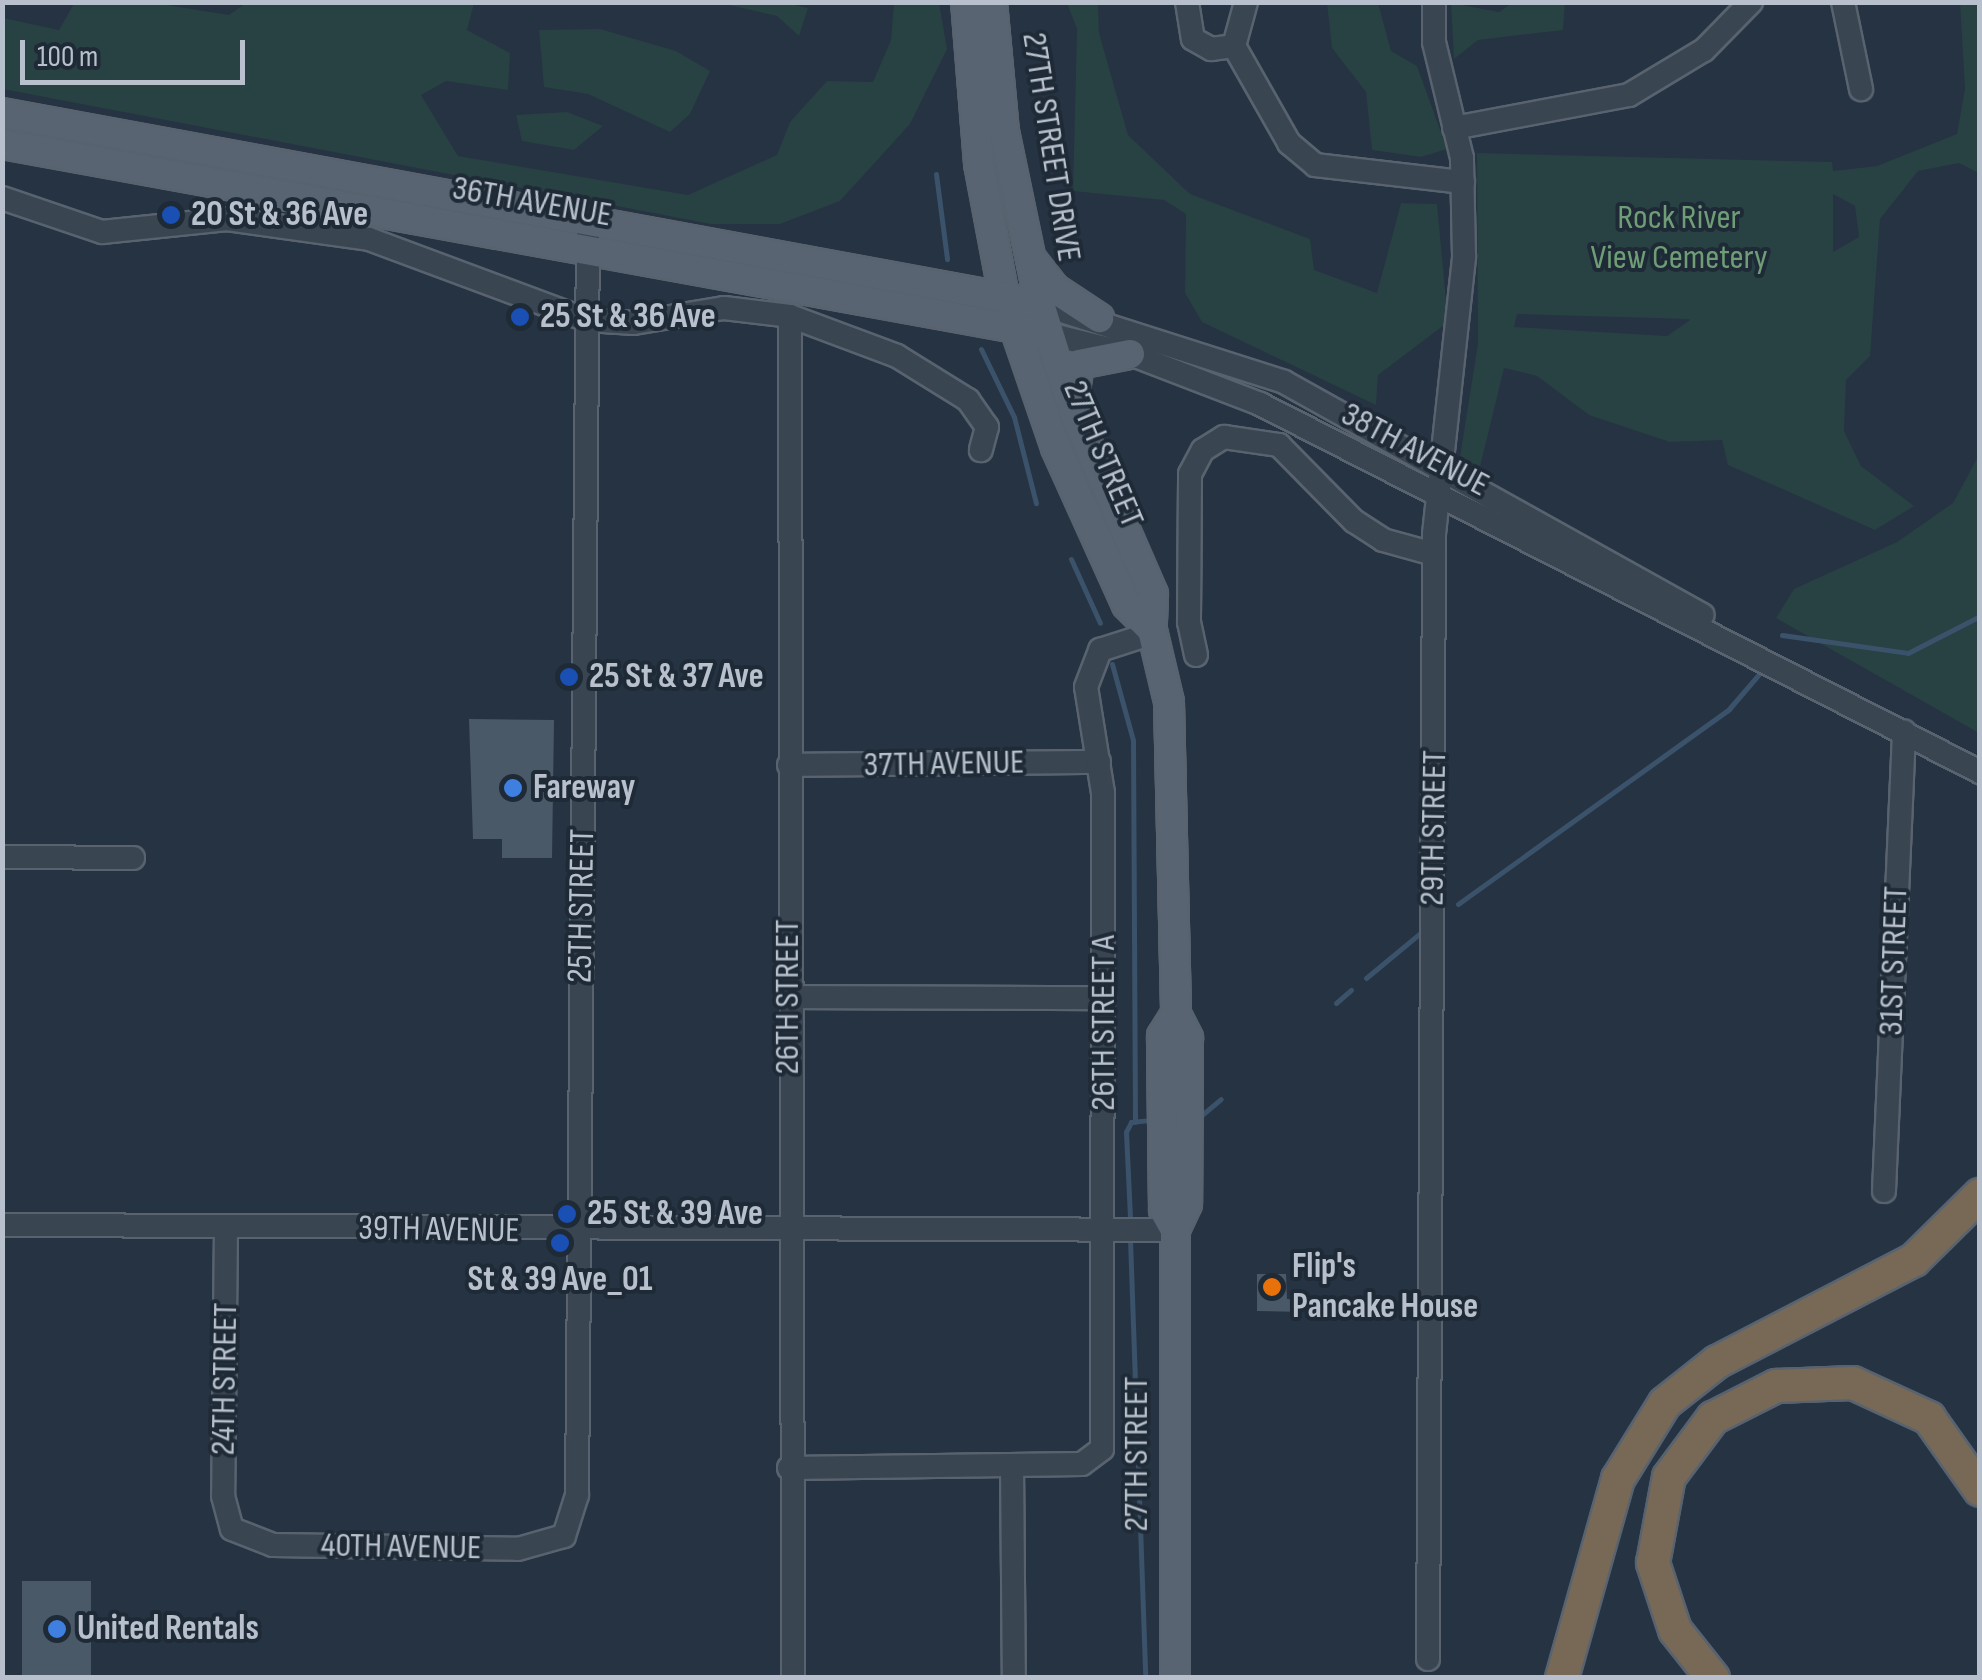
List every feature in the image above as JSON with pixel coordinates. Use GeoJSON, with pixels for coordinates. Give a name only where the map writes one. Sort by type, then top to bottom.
{"type":"FeatureCollection","features":[{"type":"Feature","properties":{"kind":"highway"},"geometry":{"type":"LineString","coordinates":[[1562,1678],[1618,1479],[1658,1411],[1718,1362],[1914,1260],[1980,1195]]}},
{"type":"Feature","properties":{"kind":"highway"},"geometry":{"type":"LineString","coordinates":[[1713,1678],[1675,1630],[1653,1552],[1669,1477],[1714,1418],[1776,1386],[1853,1383],[1929,1418],[1980,1490]]}},
{"type":"Feature","properties":{"kind":"main road","name":"27TH STREET DRIVE"},"geometry":{"type":"LineString","coordinates":[[966,2],[989,232],[1004,296]]}},
{"type":"Feature","properties":{"kind":"main road","name":"27TH STREET DRIVE"},"geometry":{"type":"LineString","coordinates":[[992,2],[1004,131],[1040,304]]}},
{"type":"Feature","properties":{"kind":"main road","name":"36TH AVENUE"},"geometry":{"type":"LineString","coordinates":[[2,113],[1040,304]]}},
{"type":"Feature","properties":{"kind":"main road","name":"36TH AVENUE"},"geometry":{"type":"LineString","coordinates":[[2,144],[1048,334]]}},
{"type":"Feature","properties":{"kind":"main road"},"geometry":{"type":"LineString","coordinates":[[938,283],[979,273],[989,232]]}},
{"type":"Feature","properties":{"kind":"main road"},"geometry":{"type":"LineString","coordinates":[[1029,256],[1054,289],[1098,318]]}},
{"type":"Feature","properties":{"kind":"main road","name":"27TH STREET"},"geometry":{"type":"LineString","coordinates":[[1004,296],[1036,396],[1127,604],[1152,632]]}},
{"type":"Feature","properties":{"kind":"main road","name":"27TH STREET"},"geometry":{"type":"LineString","coordinates":[[1040,304],[1073,410],[1153,594],[1152,632],[1174,757],[1176,1014],[1162,1036],[1164,1210],[1174,1230],[1175,1678]]}},
{"type":"Feature","properties":{"kind":"main road"},"geometry":{"type":"LineString","coordinates":[[944,314],[1010,352],[1036,396]]}},
{"type":"Feature","properties":{"kind":"main road"},"geometry":{"type":"LineString","coordinates":[[1073,410],[1079,364],[1130,354]]}},
{"type":"Feature","properties":{"kind":"street"},"geometry":{"type":"LineString","coordinates":[[1187,2],[1193,39],[1211,49],[1234,46]]}},
{"type":"Feature","properties":{"kind":"street"},"geometry":{"type":"LineString","coordinates":[[1246,2],[1234,46],[1289,143],[1315,165],[1463,182]]}},
{"type":"Feature","properties":{"kind":"street","name":"29TH STREET"},"geometry":{"type":"LineString","coordinates":[[1428,1659],[1434,554],[1462,312],[1463,182],[1434,42],[1434,2]]}},
{"type":"Feature","properties":{"kind":"street"},"geometry":{"type":"LineString","coordinates":[[1454,128],[1629,95],[1704,50],[1751,2]]}},
{"type":"Feature","properties":{"kind":"street"},"geometry":{"type":"LineString","coordinates":[[1843,2],[1862,89]]}},
{"type":"Feature","properties":{"kind":"street","name":"36TH AVENUE"},"geometry":{"type":"LineString","coordinates":[[2,198],[102,232],[228,219],[368,239],[587,320],[634,323],[724,308],[790,316],[897,356],[968,400],[987,427],[981,450]]}},
{"type":"Feature","properties":{"kind":"street","name":"25TH STREET"},"geometry":{"type":"LineString","coordinates":[[567,1532],[578,1495],[589,219]]}},
{"type":"Feature","properties":{"kind":"street","name":"38TH AVENUE"},"geometry":{"type":"LineString","coordinates":[[1040,304],[1098,318],[1284,382],[1609,557],[1763,655]]}},
{"type":"Feature","properties":{"kind":"street","name":"26TH STREET"},"geometry":{"type":"LineString","coordinates":[[790,316],[788,1232],[794,1678]]}},
{"type":"Feature","properties":{"kind":"street","name":"38TH AVENUE"},"geometry":{"type":"LineString","coordinates":[[1048,334],[1130,354],[1260,404],[1763,655],[1980,772]]}},
{"type":"Feature","properties":{"kind":"street","name":"27TH STREET"},"geometry":{"type":"LineString","coordinates":[[1196,656],[1189,622],[1190,474],[1204,450],[1224,437],[1279,445],[1354,521],[1383,540],[1434,554]]}},
{"type":"Feature","properties":{"kind":"street","name":"26TH STREET A"},"geometry":{"type":"LineString","coordinates":[[1012,1465],[1098,1457],[1106,998],[1099,762],[1086,687],[1092,661],[1109,643],[1152,632]]}},
{"type":"Feature","properties":{"kind":"street","name":"31ST STREET"},"geometry":{"type":"LineString","coordinates":[[1884,1191],[1904,731]]}},
{"type":"Feature","properties":{"kind":"street","name":"37TH AVENUE"},"geometry":{"type":"LineString","coordinates":[[789,765],[1099,762]]}},
{"type":"Feature","properties":{"kind":"street"},"geometry":{"type":"LineString","coordinates":[[2,857],[133,858]]}},
{"type":"Feature","properties":{"kind":"street"},"geometry":{"type":"LineString","coordinates":[[788,997],[1106,998]]}},
{"type":"Feature","properties":{"kind":"street","name":"39TH AVENUE"},"geometry":{"type":"LineString","coordinates":[[2,1224],[578,1231],[1174,1230]]}},
{"type":"Feature","properties":{"kind":"street","name":"24TH STREET"},"geometry":{"type":"LineString","coordinates":[[226,1228],[223,1496],[232,1529]]}},
{"type":"Feature","properties":{"kind":"street"},"geometry":{"type":"LineString","coordinates":[[789,1468],[1012,1465],[1014,1678]]}},
{"type":"Feature","properties":{"kind":"street","name":"40TH AVENUE"},"geometry":{"type":"LineString","coordinates":[[232,1529],[273,1545],[518,1550],[554,1543],[567,1532]]}},
{"type":"Feature","properties":{"kind":"green space"},"geometry":{"type":"Polygon","coordinates":[[[75,2],[154,3],[229,15],[246,3],[474,3],[467,30],[510,53],[508,90],[446,81],[421,95],[458,156],[688,195],[777,155],[790,122],[827,81],[873,82],[891,40],[894,3],[939,3],[947,49],[910,124],[840,201],[780,224],[711,224],[3,89],[3,18],[59,30],[75,2]]]}},
{"type":"Feature","properties":{"kind":"green space"},"geometry":{"type":"Polygon","coordinates":[[[721,3],[786,3],[808,8],[799,36],[777,16],[721,3]]]}},
{"type":"Feature","properties":{"kind":"green space"},"geometry":{"type":"Polygon","coordinates":[[[1067,3],[1098,3],[1099,33],[1128,135],[1190,194],[1310,239],[1314,270],[1377,293],[1401,203],[1437,204],[1448,322],[1378,375],[1376,405],[1202,322],[1185,293],[1186,214],[1164,200],[1073,191],[1077,29],[1067,3]]]}},
{"type":"Feature","properties":{"kind":"green space"},"geometry":{"type":"Polygon","coordinates":[[[1327,3],[1378,3],[1391,51],[1417,66],[1447,149],[1421,157],[1372,150],[1366,92],[1332,48],[1327,3]]]}},
{"type":"Feature","properties":{"kind":"green space"},"geometry":{"type":"Polygon","coordinates":[[[1451,3],[1499,12],[1512,3],[1565,3],[1563,30],[1478,40],[1454,59],[1451,3]]]}},
{"type":"Feature","properties":{"kind":"green space","name":"Rock River View Cemetery"},"geometry":{"type":"Polygon","coordinates":[[[1960,3],[1979,3],[1979,173],[1959,163],[1918,171],[1880,219],[1870,356],[1846,380],[1844,431],[1861,466],[1914,506],[1875,530],[1728,465],[1722,440],[1670,442],[1589,415],[1537,376],[1504,368],[1480,467],[1460,457],[1478,343],[1477,153],[1832,162],[1833,171],[1877,166],[1957,134],[1965,89],[1960,3]],[[1833,194],[1833,252],[1859,237],[1855,206],[1833,194]],[[1517,314],[1514,327],[1667,336],[1690,320],[1689,319],[1517,314]]]}},
{"type":"Feature","properties":{"kind":"green space"},"geometry":{"type":"Polygon","coordinates":[[[600,29],[676,51],[710,71],[690,114],[670,132],[588,94],[544,87],[539,30],[600,29]]]}},
{"type":"Feature","properties":{"kind":"green space"},"geometry":{"type":"Polygon","coordinates":[[[567,112],[603,126],[574,150],[522,141],[516,115],[567,112]]]}},
{"type":"Feature","properties":{"kind":"green space"},"geometry":{"type":"Polygon","coordinates":[[[1979,455],[1979,733],[1776,618],[1794,589],[1897,542],[1953,503],[1979,455]]]}},
{"type":"Feature","properties":{"kind":"building","name":"Fareway"},"geometry":{"type":"Polygon","coordinates":[[[469,719],[554,720],[552,858],[502,858],[502,839],[473,839],[469,719]]]}},
{"type":"Feature","properties":{"kind":"building","name":"Flip's Pancake House"},"geometry":{"type":"Polygon","coordinates":[[[1257,1274],[1286,1274],[1287,1299],[1304,1300],[1304,1312],[1257,1311],[1257,1274]]]}},
{"type":"Feature","properties":{"kind":"building","name":"United Rentals"},"geometry":{"type":"Polygon","coordinates":[[[22,1581],[91,1581],[91,1678],[22,1678],[22,1581]]]}},
{"type":"Feature","properties":{"kind":"waterway"},"geometry":{"type":"LineString","coordinates":[[936,174],[947,259]]}},
{"type":"Feature","properties":{"kind":"waterway"},"geometry":{"type":"LineString","coordinates":[[981,349],[1014,417],[1036,503]]}},
{"type":"Feature","properties":{"kind":"waterway"},"geometry":{"type":"LineString","coordinates":[[1071,559],[1100,623]]}},
{"type":"Feature","properties":{"kind":"waterway"},"geometry":{"type":"LineString","coordinates":[[1782,635],[1908,653],[1980,616]]}},
{"type":"Feature","properties":{"kind":"waterway"},"geometry":{"type":"LineString","coordinates":[[1112,664],[1133,740],[1135,1122]]}},
{"type":"Feature","properties":{"kind":"waterway"},"geometry":{"type":"LineString","coordinates":[[1458,904],[1729,709],[1759,674]]}},
{"type":"Feature","properties":{"kind":"waterway"},"geometry":{"type":"LineString","coordinates":[[1366,978],[1424,930]]}},
{"type":"Feature","properties":{"kind":"waterway"},"geometry":{"type":"LineString","coordinates":[[1336,1003],[1351,990]]}},
{"type":"Feature","properties":{"kind":"waterway"},"geometry":{"type":"LineString","coordinates":[[1197,1119],[1221,1099]]}},
{"type":"Feature","properties":{"kind":"waterway"},"geometry":{"type":"LineString","coordinates":[[1130,1217],[1126,1132],[1131,1122],[1149,1120]]}},
{"type":"Feature","properties":{"kind":"waterway"},"geometry":{"type":"LineString","coordinates":[[1130,1239],[1145,1678]]}},
{"type":"Feature","properties":{"kind":"place","name":"20 St & 36 Ave"},"geometry":{"type":"Point","coordinates":[171,215]}},
{"type":"Feature","properties":{"kind":"place","name":"25 St & 36 Ave"},"geometry":{"type":"Point","coordinates":[520,317]}},
{"type":"Feature","properties":{"kind":"place","name":"25 St & 37 Ave"},"geometry":{"type":"Point","coordinates":[569,677]}},
{"type":"Feature","properties":{"kind":"place","name":"Fareway"},"geometry":{"type":"Point","coordinates":[513,788]}},
{"type":"Feature","properties":{"kind":"place","name":"25 St & 39 Ave"},"geometry":{"type":"Point","coordinates":[567,1214]}},
{"type":"Feature","properties":{"kind":"place","name":"St & 39 Ave_01"},"geometry":{"type":"Point","coordinates":[560,1243]}},
{"type":"Feature","properties":{"kind":"place","name":"Flip's Pancake House"},"geometry":{"type":"Point","coordinates":[1272,1287]}},
{"type":"Feature","properties":{"kind":"place","name":"United Rentals"},"geometry":{"type":"Point","coordinates":[57,1629]}}]}
